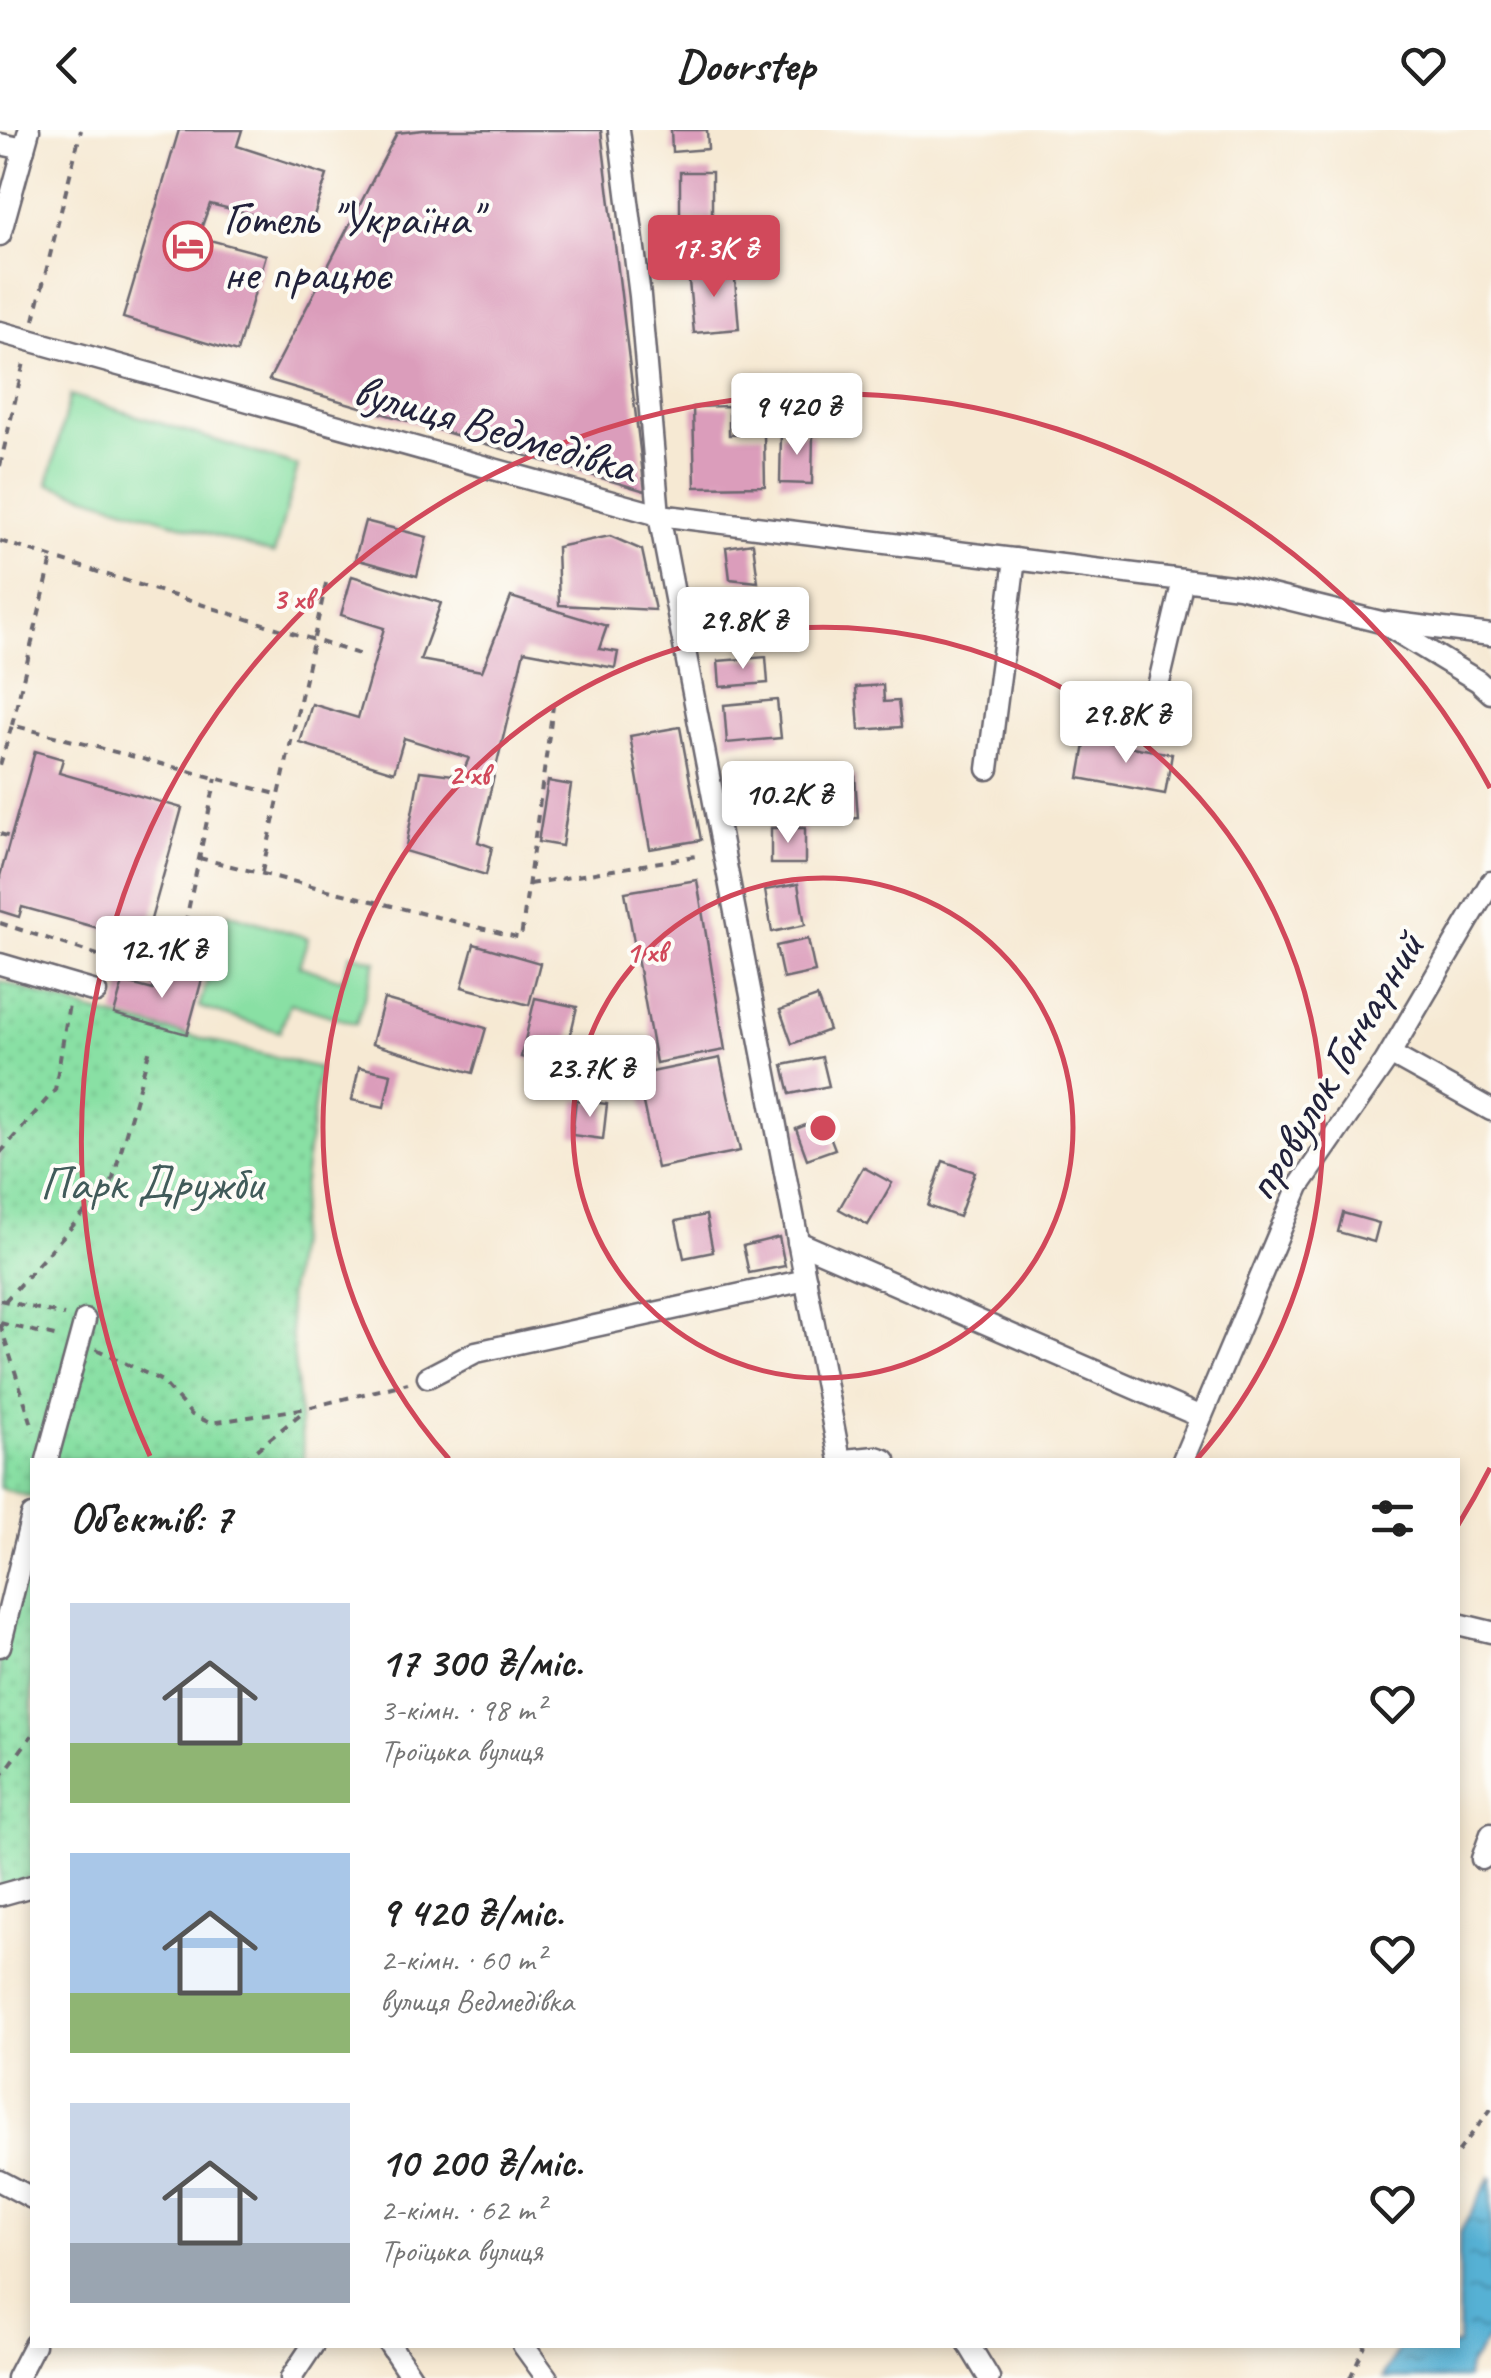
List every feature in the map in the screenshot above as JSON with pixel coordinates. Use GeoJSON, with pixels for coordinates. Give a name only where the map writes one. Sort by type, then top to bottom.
{"type":"FeatureCollection","features":[{"type":"Feature","properties":{"kind":"street"},"geometry":{"type":"LineString","coordinates":[[618,130],[640,296],[659,515],[843,1458]]}},
{"type":"Feature","properties":{"kind":"street"},"geometry":{"type":"LineString","coordinates":[[0,144],[26,140],[0,235]]}},
{"type":"Feature","properties":{"kind":"street","name":"вулиця Ведмедівка"},"geometry":{"type":"LineString","coordinates":[[0,332],[659,515],[1239,587],[1381,622],[1478,681],[1491,693]]}},
{"type":"Feature","properties":{"kind":"street"},"geometry":{"type":"LineString","coordinates":[[988,769],[1015,559]]}},
{"type":"Feature","properties":{"kind":"street"},"geometry":{"type":"LineString","coordinates":[[1153,708],[1183,580]]}},
{"type":"Feature","properties":{"kind":"street"},"geometry":{"type":"LineString","coordinates":[[1381,622],[1491,634]]}},
{"type":"Feature","properties":{"kind":"street","name":"провулок Гончарний"},"geometry":{"type":"LineString","coordinates":[[1184,1458],[1299,1186],[1390,1054],[1491,882]]}},
{"type":"Feature","properties":{"kind":"street"},"geometry":{"type":"LineString","coordinates":[[0,964],[96,992]]}},
{"type":"Feature","properties":{"kind":"street"},"geometry":{"type":"LineString","coordinates":[[1390,1054],[1491,1110]]}},
{"type":"Feature","properties":{"kind":"street"},"geometry":{"type":"LineString","coordinates":[[798,1242],[1201,1418]]}},
{"type":"Feature","properties":{"kind":"street"},"geometry":{"type":"LineString","coordinates":[[428,1377],[476,1352],[806,1280]]}},
{"type":"Feature","properties":{"kind":"street"},"geometry":{"type":"LineString","coordinates":[[48,1455],[86,1320]]}},
{"type":"Feature","properties":{"kind":"street"},"geometry":{"type":"LineString","coordinates":[[0,1646],[30,1524]]}},
{"type":"Feature","properties":{"kind":"street"},"geometry":{"type":"LineString","coordinates":[[1460,1624],[1491,1632]]}},
{"type":"Feature","properties":{"kind":"street"},"geometry":{"type":"LineString","coordinates":[[1482,1859],[1491,1834]]}},
{"type":"Feature","properties":{"kind":"street"},"geometry":{"type":"LineString","coordinates":[[0,1895],[30,1887]]}},
{"type":"Feature","properties":{"kind":"street"},"geometry":{"type":"LineString","coordinates":[[0,2181],[30,2197]]}},
{"type":"Feature","properties":{"kind":"street"},"geometry":{"type":"LineString","coordinates":[[17,2378],[32,2348]]}},
{"type":"Feature","properties":{"kind":"street"},"geometry":{"type":"LineString","coordinates":[[290,2378],[311,2348]]}},
{"type":"Feature","properties":{"kind":"street"},"geometry":{"type":"LineString","coordinates":[[392,2348],[412,2378]]}},
{"type":"Feature","properties":{"kind":"street"},"geometry":{"type":"LineString","coordinates":[[525,2348],[547,2378]]}},
{"type":"Feature","properties":{"kind":"street"},"geometry":{"type":"LineString","coordinates":[[971,2348],[988,2378]]}},
{"type":"Feature","properties":{"kind":"path"},"geometry":{"type":"LineString","coordinates":[[0,466],[80,130]]}},
{"type":"Feature","properties":{"kind":"path"},"geometry":{"type":"LineString","coordinates":[[0,541],[362,655]]}},
{"type":"Feature","properties":{"kind":"path"},"geometry":{"type":"LineString","coordinates":[[0,765],[52,557]]}},
{"type":"Feature","properties":{"kind":"path"},"geometry":{"type":"LineString","coordinates":[[262,874],[326,579]]}},
{"type":"Feature","properties":{"kind":"path"},"geometry":{"type":"LineString","coordinates":[[199,858],[521,938],[553,706]]}},
{"type":"Feature","properties":{"kind":"path"},"geometry":{"type":"LineString","coordinates":[[12,724],[280,795]]}},
{"type":"Feature","properties":{"kind":"path"},"geometry":{"type":"LineString","coordinates":[[0,923],[131,966],[177,963],[216,778]]}},
{"type":"Feature","properties":{"kind":"path"},"geometry":{"type":"LineString","coordinates":[[0,834],[11,837]]}},
{"type":"Feature","properties":{"kind":"path"},"geometry":{"type":"LineString","coordinates":[[529,884],[705,855]]}},
{"type":"Feature","properties":{"kind":"path"},"geometry":{"type":"LineString","coordinates":[[0,1153],[54,1090],[73,985]]}},
{"type":"Feature","properties":{"kind":"path"},"geometry":{"type":"LineString","coordinates":[[86,1320],[3,1301],[112,1182],[151,1045]]}},
{"type":"Feature","properties":{"kind":"path"},"geometry":{"type":"LineString","coordinates":[[48,1455],[32,1428],[0,1324],[82,1342],[162,1381],[192,1415],[210,1423],[307,1408],[428,1377]]}},
{"type":"Feature","properties":{"kind":"path"},"geometry":{"type":"LineString","coordinates":[[246,1458],[307,1408]]}},
{"type":"Feature","properties":{"kind":"path"},"geometry":{"type":"LineString","coordinates":[[0,1778],[30,1738]]}},
{"type":"Feature","properties":{"kind":"path"},"geometry":{"type":"LineString","coordinates":[[1460,2149],[1491,2109]]}},
{"type":"Feature","properties":{"kind":"path"},"geometry":{"type":"LineString","coordinates":[[1350,2378],[1365,2348]]}},
{"type":"Feature","properties":{"kind":"green space"},"geometry":{"type":"Polygon","coordinates":[[[70,395],[298,466],[274,554],[48,484],[70,395]]]}},
{"type":"Feature","properties":{"kind":"green space"},"geometry":{"type":"Polygon","coordinates":[[[228,913],[308,938],[299,966],[342,980],[351,954],[376,961],[356,1024],[290,1003],[280,1032],[199,1007],[228,913]]]}},
{"type":"Feature","properties":{"kind":"green space","name":"Парк Дружби"},"geometry":{"type":"Polygon","coordinates":[[[0,981],[94,1012],[319,1068],[288,1300],[304,1458],[30,1458],[30,1496],[0,1488],[0,981]]]}},
{"type":"Feature","properties":{"kind":"green space"},"geometry":{"type":"Polygon","coordinates":[[[30,1526],[30,1878],[0,1889],[0,1653],[30,1526]]]}},
{"type":"Feature","properties":{"kind":"water"},"geometry":{"type":"Polygon","coordinates":[[[1491,2176],[1491,2334],[1468,2368],[1467,2378],[1383,2378],[1398,2348],[1460,2348],[1460,2232],[1491,2176]]]}},
{"type":"Feature","properties":{"kind":"building","name":"Готель \"Україна\" не працює"},"geometry":{"type":"Polygon","coordinates":[[[179,130],[242,130],[237,146],[327,175],[310,228],[210,204],[198,237],[266,255],[237,352],[123,318],[179,130]]]}},
{"type":"Feature","properties":{"kind":"building"},"geometry":{"type":"Polygon","coordinates":[[[601,130],[645,491],[269,380],[397,133],[601,130]]]}},
{"type":"Feature","properties":{"kind":"building"},"geometry":{"type":"Polygon","coordinates":[[[671,130],[707,130],[708,149],[672,152],[671,130]]]}},
{"type":"Feature","properties":{"kind":"building"},"geometry":{"type":"Polygon","coordinates":[[[680,172],[712,172],[712,220],[680,220],[680,172]]]}},
{"type":"Feature","properties":{"kind":"building"},"geometry":{"type":"Polygon","coordinates":[[[734,267],[739,329],[694,333],[688,271],[734,267]]]}},
{"type":"Feature","properties":{"kind":"building"},"geometry":{"type":"Polygon","coordinates":[[[729,406],[729,435],[764,434],[765,486],[695,487],[693,407],[729,406]]]}},
{"type":"Feature","properties":{"kind":"building"},"geometry":{"type":"Polygon","coordinates":[[[781,433],[813,434],[812,484],[780,483],[781,433]]]}},
{"type":"Feature","properties":{"kind":"building"},"geometry":{"type":"Polygon","coordinates":[[[365,521],[427,537],[417,576],[355,559],[365,521]]]}},
{"type":"Feature","properties":{"kind":"building"},"geometry":{"type":"Polygon","coordinates":[[[610,536],[642,550],[655,610],[559,605],[557,547],[610,536]]]}},
{"type":"Feature","properties":{"kind":"building"},"geometry":{"type":"Polygon","coordinates":[[[753,543],[758,582],[730,579],[726,547],[753,543]]]}},
{"type":"Feature","properties":{"kind":"building"},"geometry":{"type":"Polygon","coordinates":[[[352,576],[441,603],[420,660],[482,671],[511,597],[607,626],[599,649],[618,652],[615,668],[524,651],[478,842],[492,847],[486,875],[405,851],[420,771],[461,776],[469,758],[404,738],[394,772],[300,743],[312,704],[358,718],[384,628],[341,615],[352,576]]]}},
{"type":"Feature","properties":{"kind":"building"},"geometry":{"type":"Polygon","coordinates":[[[766,657],[768,683],[720,687],[718,661],[766,657]]]}},
{"type":"Feature","properties":{"kind":"building"},"geometry":{"type":"Polygon","coordinates":[[[883,685],[884,702],[898,701],[901,727],[859,730],[856,687],[883,685]]]}},
{"type":"Feature","properties":{"kind":"building"},"geometry":{"type":"Polygon","coordinates":[[[777,700],[781,738],[727,743],[724,705],[777,700]]]}},
{"type":"Feature","properties":{"kind":"building"},"geometry":{"type":"Polygon","coordinates":[[[680,727],[701,840],[650,849],[630,736],[680,727]]]}},
{"type":"Feature","properties":{"kind":"building"},"geometry":{"type":"Polygon","coordinates":[[[1086,739],[1172,754],[1165,794],[1079,778],[1086,739]]]}},
{"type":"Feature","properties":{"kind":"building"},"geometry":{"type":"Polygon","coordinates":[[[35,751],[63,759],[59,773],[182,808],[145,941],[22,907],[19,917],[0,911],[0,876],[35,751]]]}},
{"type":"Feature","properties":{"kind":"building"},"geometry":{"type":"Polygon","coordinates":[[[780,763],[785,803],[754,807],[748,767],[780,763]]]}},
{"type":"Feature","properties":{"kind":"building"},"geometry":{"type":"Polygon","coordinates":[[[855,776],[858,818],[819,821],[816,779],[855,776]]]}},
{"type":"Feature","properties":{"kind":"building"},"geometry":{"type":"Polygon","coordinates":[[[548,781],[571,785],[562,846],[538,842],[548,781]]]}},
{"type":"Feature","properties":{"kind":"building"},"geometry":{"type":"Polygon","coordinates":[[[771,828],[805,828],[805,864],[771,864],[771,828]]]}},
{"type":"Feature","properties":{"kind":"building"},"geometry":{"type":"Polygon","coordinates":[[[697,880],[725,1050],[656,1063],[625,892],[697,880]]]}},
{"type":"Feature","properties":{"kind":"building"},"geometry":{"type":"Polygon","coordinates":[[[798,884],[805,925],[772,932],[765,890],[798,884]]]}},
{"type":"Feature","properties":{"kind":"building"},"geometry":{"type":"Polygon","coordinates":[[[808,939],[815,972],[783,979],[776,946],[808,939]]]}},
{"type":"Feature","properties":{"kind":"building"},"geometry":{"type":"Polygon","coordinates":[[[474,944],[540,963],[529,1005],[462,987],[474,944]]]}},
{"type":"Feature","properties":{"kind":"building"},"geometry":{"type":"Polygon","coordinates":[[[159,967],[202,979],[187,1034],[114,1014],[123,982],[153,990],[159,967]]]}},
{"type":"Feature","properties":{"kind":"building"},"geometry":{"type":"Polygon","coordinates":[[[817,997],[829,1030],[792,1044],[780,1010],[817,997]]]}},
{"type":"Feature","properties":{"kind":"building"},"geometry":{"type":"Polygon","coordinates":[[[535,998],[577,1007],[563,1067],[521,1057],[535,998]]]}},
{"type":"Feature","properties":{"kind":"building"},"geometry":{"type":"Polygon","coordinates":[[[384,999],[486,1028],[473,1073],[372,1044],[384,999]]]}},
{"type":"Feature","properties":{"kind":"building"},"geometry":{"type":"Polygon","coordinates":[[[822,1057],[829,1086],[790,1094],[783,1065],[822,1057]]]}},
{"type":"Feature","properties":{"kind":"building"},"geometry":{"type":"Polygon","coordinates":[[[720,1058],[740,1151],[657,1168],[637,1075],[720,1058]]]}},
{"type":"Feature","properties":{"kind":"building"},"geometry":{"type":"Polygon","coordinates":[[[359,1067],[391,1074],[384,1107],[352,1100],[359,1067]]]}},
{"type":"Feature","properties":{"kind":"building"},"geometry":{"type":"Polygon","coordinates":[[[576,1100],[607,1104],[603,1139],[572,1135],[576,1100]]]}},
{"type":"Feature","properties":{"kind":"building"},"geometry":{"type":"Polygon","coordinates":[[[823,1118],[835,1149],[807,1159],[796,1129],[823,1118]]]}},
{"type":"Feature","properties":{"kind":"building"},"geometry":{"type":"Polygon","coordinates":[[[943,1161],[975,1172],[959,1217],[928,1206],[943,1161]]]}},
{"type":"Feature","properties":{"kind":"building"},"geometry":{"type":"Polygon","coordinates":[[[863,1167],[892,1183],[868,1225],[839,1209],[863,1167]]]}},
{"type":"Feature","properties":{"kind":"building"},"geometry":{"type":"Polygon","coordinates":[[[1343,1213],[1379,1223],[1374,1242],[1338,1232],[1343,1213]]]}},
{"type":"Feature","properties":{"kind":"building"},"geometry":{"type":"Polygon","coordinates":[[[706,1215],[713,1252],[684,1258],[676,1221],[706,1215]]]}},
{"type":"Feature","properties":{"kind":"building"},"geometry":{"type":"Polygon","coordinates":[[[779,1237],[785,1266],[749,1273],[743,1246],[779,1237]]]}},
{"type":"Feature","properties":{"kind":"place","name":"Готель \"Україна\" не працює"},"geometry":{"type":"Point","coordinates":[188,246]}}]}
